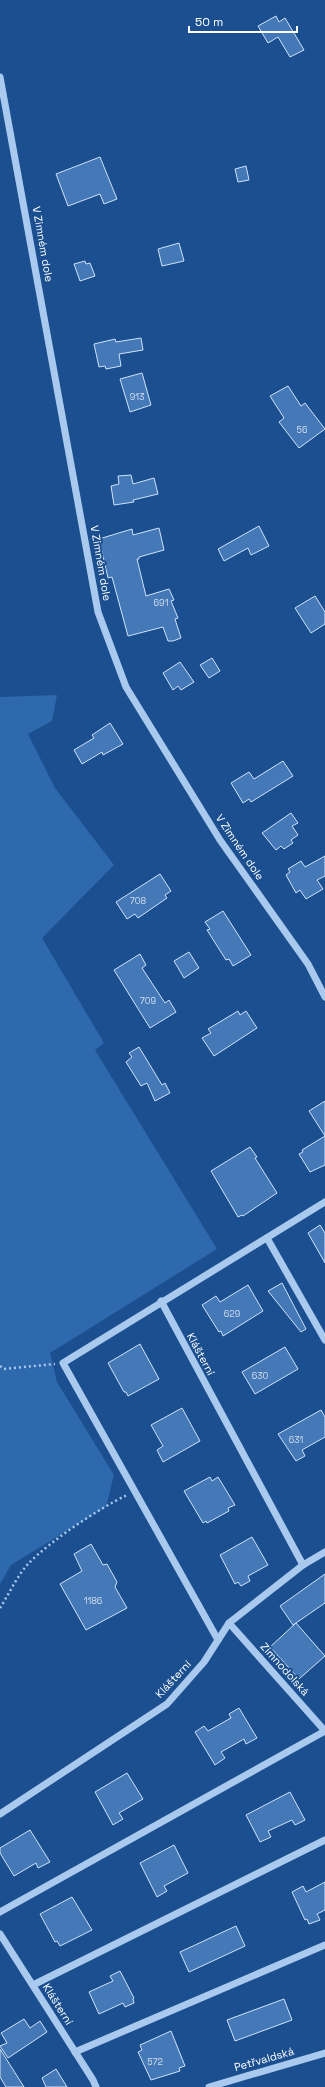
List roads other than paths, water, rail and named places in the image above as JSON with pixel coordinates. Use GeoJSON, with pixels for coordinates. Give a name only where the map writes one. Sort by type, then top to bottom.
{"type":"FeatureCollection","features":[{"type":"Feature","properties":{"kind":"street","name":"V Zimném dole"},"geometry":{"type":"LineString","coordinates":[[0,78],[98,612],[126,687],[220,840],[308,964],[325,997]]}},
{"type":"Feature","properties":{"kind":"street"},"geometry":{"type":"LineString","coordinates":[[218,1640],[62,1363],[160,1301],[325,1202]]}},
{"type":"Feature","properties":{"kind":"street"},"geometry":{"type":"LineString","coordinates":[[266,1238],[325,1340]]}},
{"type":"Feature","properties":{"kind":"street","name":"Klášterní"},"geometry":{"type":"LineString","coordinates":[[160,1301],[303,1565]]}},
{"type":"Feature","properties":{"kind":"street","name":"Klášterní"},"geometry":{"type":"LineString","coordinates":[[0,1814],[167,1704],[204,1662],[229,1623],[303,1565],[325,1552]]}},
{"type":"Feature","properties":{"kind":"street","name":"Zimnodolská"},"geometry":{"type":"LineString","coordinates":[[229,1623],[325,1731]]}},
{"type":"Feature","properties":{"kind":"street"},"geometry":{"type":"LineString","coordinates":[[0,1912],[325,1731]]}},
{"type":"Feature","properties":{"kind":"street"},"geometry":{"type":"LineString","coordinates":[[34,1985],[325,1840]]}},
{"type":"Feature","properties":{"kind":"street","name":"Klášterní"},"geometry":{"type":"LineString","coordinates":[[0,1934],[34,1985],[96,2087]]}},
{"type":"Feature","properties":{"kind":"street"},"geometry":{"type":"LineString","coordinates":[[75,2052],[325,1945]]}},
{"type":"Feature","properties":{"kind":"street","name":"Petřvaldská"},"geometry":{"type":"LineString","coordinates":[[209,2087],[325,2053]]}}]}
